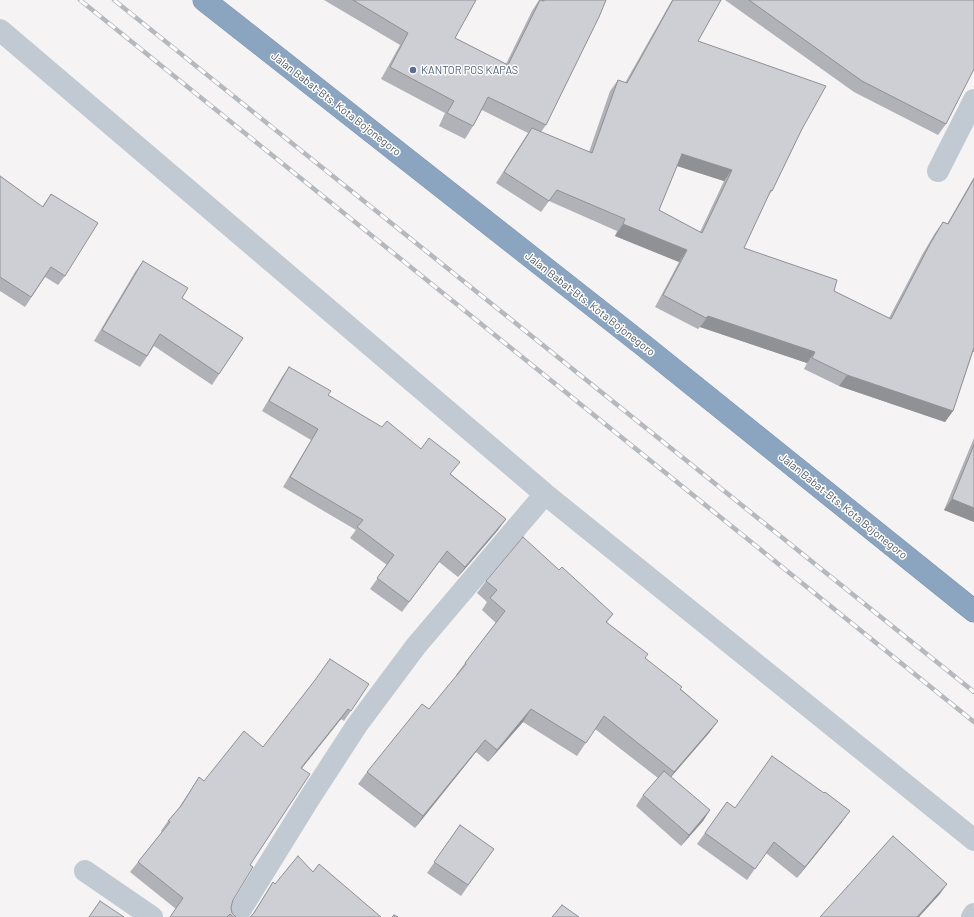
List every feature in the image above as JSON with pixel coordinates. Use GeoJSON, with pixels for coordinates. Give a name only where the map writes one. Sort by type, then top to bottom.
{"type":"FeatureCollection","features":[{"type":"Feature","properties":{"kind":"highway","name":"Jalan Babat-Bts. Kota Bojonegoro"},"geometry":{"type":"LineString","coordinates":[[204,0],[643,345],[974,611]]}},
{"type":"Feature","properties":{"kind":"street"},"geometry":{"type":"LineString","coordinates":[[0,30],[545,494],[974,840]]}},
{"type":"Feature","properties":{"kind":"street"},"geometry":{"type":"LineString","coordinates":[[938,171],[974,100]]}},
{"type":"Feature","properties":{"kind":"street"},"geometry":{"type":"LineString","coordinates":[[236,917],[308,799],[357,725],[416,646],[545,494]]}},
{"type":"Feature","properties":{"kind":"street"},"geometry":{"type":"LineString","coordinates":[[85,871],[152,917]]}},
{"type":"Feature","properties":{"kind":"building"},"geometry":{"type":"Polygon","coordinates":[[[353,0],[476,0],[455,38],[508,65],[540,0],[606,0],[546,125],[488,97],[473,126],[447,113],[454,101],[390,67],[408,33],[353,0]]]}},
{"type":"Feature","properties":{"kind":"building"},"geometry":{"type":"Polygon","coordinates":[[[673,0],[721,0],[698,41],[826,86],[802,129],[772,191],[771,190],[744,248],[837,280],[834,291],[891,319],[943,222],[948,224],[974,179],[974,347],[953,411],[847,375],[812,358],[815,352],[708,316],[706,318],[663,295],[687,250],[623,224],[625,219],[557,190],[549,201],[504,172],[532,128],[592,153],[618,80],[627,83],[673,0]],[[682,154],[659,210],[702,233],[732,170],[682,154]]]}},
{"type":"Feature","properties":{"kind":"building"},"geometry":{"type":"Polygon","coordinates":[[[749,0],[974,0],[974,69],[946,124],[862,81],[749,0]]]}},
{"type":"Feature","properties":{"kind":"building"},"geometry":{"type":"Polygon","coordinates":[[[0,176],[43,207],[51,194],[98,223],[65,276],[51,267],[31,297],[0,277],[0,176]]]}},
{"type":"Feature","properties":{"kind":"building"},"geometry":{"type":"Polygon","coordinates":[[[143,261],[188,288],[182,298],[243,338],[219,374],[160,334],[147,356],[102,330],[143,261]]]}},
{"type":"Feature","properties":{"kind":"building"},"geometry":{"type":"Polygon","coordinates":[[[289,367],[331,391],[328,395],[382,427],[387,421],[421,449],[429,438],[460,462],[450,474],[506,519],[465,567],[447,551],[409,602],[377,578],[394,555],[357,527],[363,520],[290,477],[318,429],[269,401],[289,367]]]}},
{"type":"Feature","properties":{"kind":"building"},"geometry":{"type":"Polygon","coordinates":[[[974,445],[974,508],[952,499],[974,445]]]}},
{"type":"Feature","properties":{"kind":"building"},"geometry":{"type":"Polygon","coordinates":[[[523,537],[559,570],[562,567],[613,614],[606,622],[648,654],[645,658],[682,687],[680,689],[718,721],[674,772],[604,716],[586,743],[531,709],[497,750],[485,740],[423,816],[367,772],[422,704],[429,709],[466,664],[465,663],[505,611],[490,598],[497,590],[486,581],[523,537]]]}},
{"type":"Feature","properties":{"kind":"building"},"geometry":{"type":"Polygon","coordinates":[[[330,659],[369,684],[351,711],[348,709],[301,768],[310,774],[250,865],[253,867],[233,900],[231,907],[232,913],[236,917],[233,917],[230,914],[227,917],[170,917],[183,898],[138,862],[170,822],[168,821],[181,806],[199,777],[204,781],[244,731],[263,747],[330,659]]]}},
{"type":"Feature","properties":{"kind":"building"},"geometry":{"type":"Polygon","coordinates":[[[772,756],[850,811],[805,867],[774,842],[755,869],[705,833],[727,802],[735,808],[772,756]]]}},
{"type":"Feature","properties":{"kind":"building"},"geometry":{"type":"Polygon","coordinates":[[[664,771],[710,810],[689,835],[643,795],[664,771]]]}},
{"type":"Feature","properties":{"kind":"building"},"geometry":{"type":"Polygon","coordinates":[[[460,825],[494,849],[468,885],[434,862],[460,825]]]}},
{"type":"Feature","properties":{"kind":"building"},"geometry":{"type":"Polygon","coordinates":[[[893,836],[947,884],[917,917],[820,917],[893,836]]]}},
{"type":"Feature","properties":{"kind":"building"},"geometry":{"type":"Polygon","coordinates":[[[298,856],[313,872],[319,864],[381,917],[250,917],[273,882],[275,884],[298,856]]]}},
{"type":"Feature","properties":{"kind":"building"},"geometry":{"type":"Polygon","coordinates":[[[100,901],[124,917],[89,917],[100,901]]]}},
{"type":"Feature","properties":{"kind":"building"},"geometry":{"type":"Polygon","coordinates":[[[562,905],[579,917],[552,917],[562,905]]]}},
{"type":"Feature","properties":{"kind":"railway"},"geometry":{"type":"LineString","coordinates":[[80,0],[974,722]]}},
{"type":"Feature","properties":{"kind":"railway"},"geometry":{"type":"LineString","coordinates":[[114,0],[974,692]]}},
{"type":"Feature","properties":{"kind":"place","name":"KANTOR POS KAPAS"},"geometry":{"type":"Point","coordinates":[413,70]}}]}
